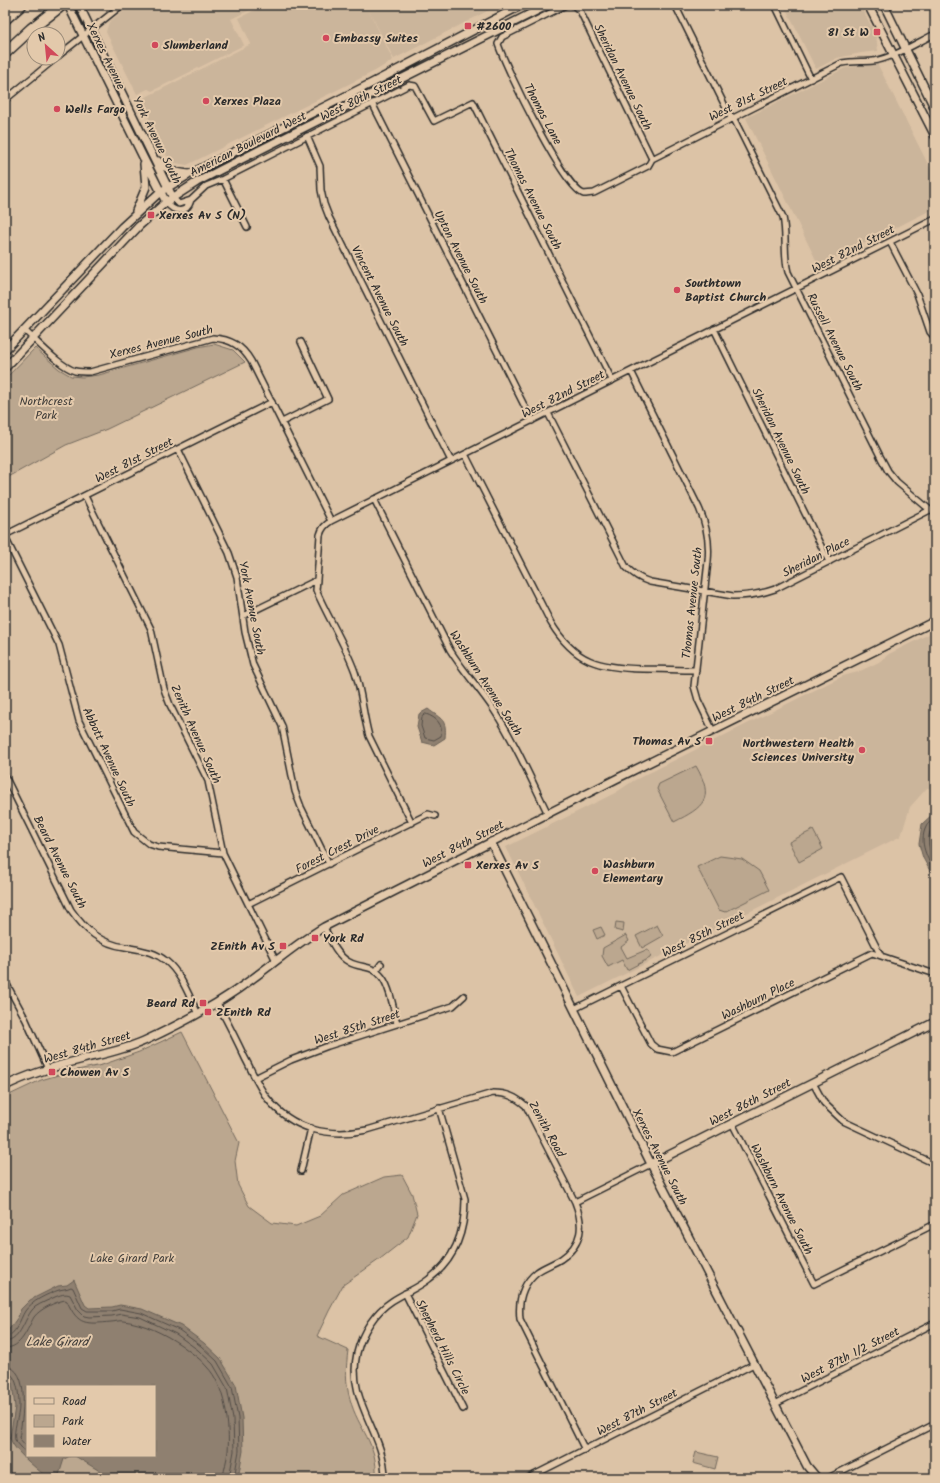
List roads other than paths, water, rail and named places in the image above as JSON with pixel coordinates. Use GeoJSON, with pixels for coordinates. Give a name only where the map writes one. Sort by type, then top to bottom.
{"type":"FeatureCollection","features":[{"type":"Feature","properties":{"kind":"highway"},"geometry":{"type":"LineString","coordinates":[[5,18],[21,5]]}},
{"type":"Feature","properties":{"kind":"highway"},"geometry":{"type":"LineString","coordinates":[[5,53],[30,30],[62,5]]}},
{"type":"Feature","properties":{"kind":"street","name":"Xerxes Avenue"},"geometry":{"type":"LineString","coordinates":[[68,5],[142,157],[166,202]]}},
{"type":"Feature","properties":{"kind":"street","name":"York Avenue South"},"geometry":{"type":"LineString","coordinates":[[79,5],[154,156],[173,198]]}},
{"type":"Feature","properties":{"kind":"street"},"geometry":{"type":"LineString","coordinates":[[66,50],[122,5]]}},
{"type":"Feature","properties":{"kind":"street","name":"American Boulevard West"},"geometry":{"type":"LineString","coordinates":[[5,350],[135,215],[160,192],[190,174],[522,5]]}},
{"type":"Feature","properties":{"kind":"street","name":"American Boulevard West"},"geometry":{"type":"LineString","coordinates":[[5,368],[138,226],[166,202],[203,179],[548,5]]}},
{"type":"Feature","properties":{"kind":"street","name":"Thomas Lane"},"geometry":{"type":"LineString","coordinates":[[566,5],[502,38],[498,44],[522,98],[558,164],[578,189]]}},
{"type":"Feature","properties":{"kind":"street","name":"Sheridan Avenue South"},"geometry":{"type":"LineString","coordinates":[[574,5],[580,11],[652,159]]}},
{"type":"Feature","properties":{"kind":"street","name":"Russell Avenue South"},"geometry":{"type":"LineString","coordinates":[[675,5],[782,217],[786,228],[785,260],[788,272],[888,471],[908,493],[932,511]]}},
{"type":"Feature","properties":{"kind":"street"},"geometry":{"type":"LineString","coordinates":[[775,5],[811,78]]}},
{"type":"Feature","properties":{"kind":"street"},"geometry":{"type":"LineString","coordinates":[[868,5],[935,136]]}},
{"type":"Feature","properties":{"kind":"street"},"geometry":{"type":"LineString","coordinates":[[884,5],[935,109]]}},
{"type":"Feature","properties":{"kind":"street"},"geometry":{"type":"LineString","coordinates":[[889,5],[896,28]]}},
{"type":"Feature","properties":{"kind":"street","name":"West 81st Street"},"geometry":{"type":"LineString","coordinates":[[578,189],[584,194],[594,193],[648,166],[652,159],[842,63],[856,60],[872,61],[893,54],[935,34]]}},
{"type":"Feature","properties":{"kind":"street"},"geometry":{"type":"LineString","coordinates":[[409,63],[414,72]]}},
{"type":"Feature","properties":{"kind":"street"},"geometry":{"type":"LineString","coordinates":[[5,100],[46,66]]}},
{"type":"Feature","properties":{"kind":"street","name":"West 80th Street"},"geometry":{"type":"LineString","coordinates":[[166,202],[170,208],[176,211],[183,210],[206,186],[409,85],[415,86]]}},
{"type":"Feature","properties":{"kind":"street","name":"Thomas Avenue South"},"geometry":{"type":"LineString","coordinates":[[415,86],[434,121],[473,102],[612,380]]}},
{"type":"Feature","properties":{"kind":"street","name":"Upton Avenue South"},"geometry":{"type":"LineString","coordinates":[[372,103],[532,421]]}},
{"type":"Feature","properties":{"kind":"street","name":"Vincent Avenue South"},"geometry":{"type":"LineString","coordinates":[[307,136],[320,166],[321,190],[329,217],[451,461]]}},
{"type":"Feature","properties":{"kind":"street"},"geometry":{"type":"LineString","coordinates":[[154,156],[164,167],[174,172],[190,174]]}},
{"type":"Feature","properties":{"kind":"street"},"geometry":{"type":"LineString","coordinates":[[135,215],[146,187],[142,157]]}},
{"type":"Feature","properties":{"kind":"street"},"geometry":{"type":"LineString","coordinates":[[223,178],[247,227]]}},
{"type":"Feature","properties":{"kind":"street"},"geometry":{"type":"LineString","coordinates":[[173,198],[179,204],[191,200]]}},
{"type":"Feature","properties":{"kind":"street","name":"West 82nd Street"},"geometry":{"type":"LineString","coordinates":[[317,580],[320,535],[322,529],[331,521],[935,219]]}},
{"type":"Feature","properties":{"kind":"street"},"geometry":{"type":"LineString","coordinates":[[890,242],[917,294],[930,332],[935,338]]}},
{"type":"Feature","properties":{"kind":"street","name":"Sheridan Avenue South"},"geometry":{"type":"LineString","coordinates":[[714,329],[829,562]]}},
{"type":"Feature","properties":{"kind":"street","name":"Xerxes Avenue South"},"geometry":{"type":"LineString","coordinates":[[24,330],[63,365],[74,371],[82,372],[90,372],[213,338],[223,339],[240,346],[246,353],[272,402],[331,521]]}},
{"type":"Feature","properties":{"kind":"street"},"geometry":{"type":"LineString","coordinates":[[282,422],[328,399],[301,342]]}},
{"type":"Feature","properties":{"kind":"street","name":"Thomas Avenue South"},"geometry":{"type":"LineString","coordinates":[[631,371],[704,521],[709,548],[694,686],[696,694],[713,731]]}},
{"type":"Feature","properties":{"kind":"street","name":"West 81st Street"},"geometry":{"type":"LineString","coordinates":[[5,536],[272,402]]}},
{"type":"Feature","properties":{"kind":"street"},"geometry":{"type":"LineString","coordinates":[[548,413],[626,567],[633,574],[645,580],[705,592]]}},
{"type":"Feature","properties":{"kind":"street","name":"York Avenue South"},"geometry":{"type":"LineString","coordinates":[[178,449],[229,553],[238,577],[244,632],[253,665],[282,726],[294,791],[329,864]]}},
{"type":"Feature","properties":{"kind":"street"},"geometry":{"type":"LineString","coordinates":[[465,454],[550,624],[568,647],[592,663],[607,667],[621,669],[696,670]]}},
{"type":"Feature","properties":{"kind":"street","name":"Zenith Avenue South"},"geometry":{"type":"LineString","coordinates":[[85,496],[151,628],[164,689],[170,705],[208,781],[223,853],[276,961]]}},
{"type":"Feature","properties":{"kind":"street","name":"Washburn Avenue South"},"geometry":{"type":"LineString","coordinates":[[374,500],[450,650],[503,725],[548,814]]}},
{"type":"Feature","properties":{"kind":"street","name":"Sheridan Place"},"geometry":{"type":"LineString","coordinates":[[705,592],[733,596],[761,594],[775,589],[932,511]]}},
{"type":"Feature","properties":{"kind":"street","name":"Abbott Avenue South"},"geometry":{"type":"LineString","coordinates":[[5,536],[59,645],[79,721],[134,832],[149,844],[158,847],[223,853]]}},
{"type":"Feature","properties":{"kind":"street"},"geometry":{"type":"LineString","coordinates":[[243,616],[317,580]]}},
{"type":"Feature","properties":{"kind":"street"},"geometry":{"type":"LineString","coordinates":[[317,580],[316,590],[355,672],[360,687],[366,725],[371,742],[412,823]]}},
{"type":"Feature","properties":{"kind":"street","name":"West 84th Street"},"geometry":{"type":"LineString","coordinates":[[5,1086],[48,1069],[124,1048],[143,1041],[198,1014],[218,1003],[253,979],[306,937],[324,927],[618,778],[935,621]]}},
{"type":"Feature","properties":{"kind":"street","name":"Beard Avenue South"},"geometry":{"type":"LineString","coordinates":[[5,776],[71,910],[79,921],[93,934],[110,944],[149,951],[166,961],[179,977],[198,1014]]}},
{"type":"Feature","properties":{"kind":"street","name":"Forest Crest Drive"},"geometry":{"type":"LineString","coordinates":[[248,904],[428,814],[435,816]]}},
{"type":"Feature","properties":{"kind":"street","name":"Xerxes Avenue South"},"geometry":{"type":"LineString","coordinates":[[491,842],[651,1164],[807,1466],[817,1478]]}},
{"type":"Feature","properties":{"kind":"street","name":"West 85th Street"},"geometry":{"type":"LineString","coordinates":[[574,1009],[841,877],[881,956]]}},
{"type":"Feature","properties":{"kind":"street"},"geometry":{"type":"LineString","coordinates":[[324,927],[343,958],[354,964],[369,967],[382,977],[386,984],[398,1024]]}},
{"type":"Feature","properties":{"kind":"street","name":"Washburn Place"},"geometry":{"type":"LineString","coordinates":[[621,986],[651,1044],[657,1049],[672,1052],[872,953],[881,956]]}},
{"type":"Feature","properties":{"kind":"street"},"geometry":{"type":"LineString","coordinates":[[881,956],[935,974]]}},
{"type":"Feature","properties":{"kind":"street"},"geometry":{"type":"LineString","coordinates":[[376,971],[381,964]]}},
{"type":"Feature","properties":{"kind":"street"},"geometry":{"type":"LineString","coordinates":[[5,981],[26,1020],[48,1069]]}},
{"type":"Feature","properties":{"kind":"street","name":"West 85th Street"},"geometry":{"type":"LineString","coordinates":[[255,1078],[291,1060],[328,1046],[453,1006],[464,996]]}},
{"type":"Feature","properties":{"kind":"street","name":"Zenith Road"},"geometry":{"type":"LineString","coordinates":[[218,1003],[255,1078],[268,1098],[278,1110],[291,1119],[320,1132],[335,1134],[367,1130],[493,1092],[502,1093],[519,1100],[526,1106],[575,1202],[580,1218],[581,1228],[575,1246],[568,1254],[540,1270],[528,1281],[520,1299],[520,1319],[585,1450]]}},
{"type":"Feature","properties":{"kind":"street","name":"West 86th Street"},"geometry":{"type":"LineString","coordinates":[[575,1202],[935,1022]]}},
{"type":"Feature","properties":{"kind":"street"},"geometry":{"type":"LineString","coordinates":[[812,1083],[824,1103],[843,1121],[935,1164]]}},
{"type":"Feature","properties":{"kind":"street"},"geometry":{"type":"LineString","coordinates":[[385,1478],[385,1466],[382,1454],[359,1399],[355,1368],[362,1338],[370,1324],[391,1302],[429,1279],[440,1270],[450,1258],[463,1230],[465,1199],[439,1108]]}},
{"type":"Feature","properties":{"kind":"street","name":"Washburn Avenue South"},"geometry":{"type":"LineString","coordinates":[[732,1123],[814,1284],[935,1224]]}},
{"type":"Feature","properties":{"kind":"street"},"geometry":{"type":"LineString","coordinates":[[302,1171],[310,1128]]}},
{"type":"Feature","properties":{"kind":"street","name":"Shepherd Hills Circle"},"geometry":{"type":"LineString","coordinates":[[404,1293],[463,1410]]}},
{"type":"Feature","properties":{"kind":"street","name":"West 87th 1/2 Street"},"geometry":{"type":"LineString","coordinates":[[775,1404],[935,1323]]}},
{"type":"Feature","properties":{"kind":"street","name":"West 87th Street"},"geometry":{"type":"LineString","coordinates":[[528,1478],[754,1364]]}},
{"type":"Feature","properties":{"kind":"street"},"geometry":{"type":"LineString","coordinates":[[828,1478],[935,1424]]}},
{"type":"Feature","properties":{"kind":"water"},"geometry":{"type":"Polygon","coordinates":[[[428,709],[442,720],[445,727],[445,738],[434,745],[422,742],[417,727],[419,714],[428,709]]]}},
{"type":"Feature","properties":{"kind":"water"},"geometry":{"type":"Polygon","coordinates":[[[935,812],[935,880],[923,858],[919,844],[922,824],[935,812]]]}},
{"type":"Feature","properties":{"kind":"water","name":"Lake Girard"},"geometry":{"type":"Polygon","coordinates":[[[74,1280],[85,1305],[89,1308],[112,1307],[120,1305],[142,1309],[181,1326],[204,1343],[220,1358],[236,1385],[242,1418],[243,1451],[238,1478],[107,1478],[103,1473],[77,1457],[156,1457],[156,1385],[26,1385],[26,1457],[68,1457],[64,1459],[58,1478],[48,1478],[16,1448],[10,1438],[15,1407],[12,1383],[5,1373],[5,1335],[18,1317],[21,1309],[30,1300],[58,1286],[67,1285],[74,1280]]]}},
{"type":"Feature","properties":{"kind":"place","name":"#2600"},"geometry":{"type":"Point","coordinates":[468,26]}},
{"type":"Feature","properties":{"kind":"place","name":"81 St W"},"geometry":{"type":"Point","coordinates":[877,32]}},
{"type":"Feature","properties":{"kind":"place","name":"Embassy Suites"},"geometry":{"type":"Point","coordinates":[326,38]}},
{"type":"Feature","properties":{"kind":"place","name":"Slumberland"},"geometry":{"type":"Point","coordinates":[155,45]}},
{"type":"Feature","properties":{"kind":"place","name":"Xerxes Plaza"},"geometry":{"type":"Point","coordinates":[206,101]}},
{"type":"Feature","properties":{"kind":"place","name":"Wells Fargo"},"geometry":{"type":"Point","coordinates":[57,109]}},
{"type":"Feature","properties":{"kind":"place","name":"Xerxes Av S (N)"},"geometry":{"type":"Point","coordinates":[151,215]}},
{"type":"Feature","properties":{"kind":"place","name":"Southtown Baptist Church"},"geometry":{"type":"Point","coordinates":[677,290]}},
{"type":"Feature","properties":{"kind":"place","name":"Thomas Av S"},"geometry":{"type":"Point","coordinates":[709,741]}},
{"type":"Feature","properties":{"kind":"place","name":"Northwestern Health Sciences University"},"geometry":{"type":"Point","coordinates":[862,750]}},
{"type":"Feature","properties":{"kind":"place","name":"Xerxes Av S"},"geometry":{"type":"Point","coordinates":[468,865]}},
{"type":"Feature","properties":{"kind":"place","name":"Washburn Elementary"},"geometry":{"type":"Point","coordinates":[595,871]}},
{"type":"Feature","properties":{"kind":"place","name":"York Rd"},"geometry":{"type":"Point","coordinates":[315,938]}},
{"type":"Feature","properties":{"kind":"place","name":"ZEnith Av S"},"geometry":{"type":"Point","coordinates":[283,946]}},
{"type":"Feature","properties":{"kind":"place","name":"Beard Rd"},"geometry":{"type":"Point","coordinates":[203,1003]}},
{"type":"Feature","properties":{"kind":"place","name":"ZEnith Rd"},"geometry":{"type":"Point","coordinates":[208,1012]}},
{"type":"Feature","properties":{"kind":"place","name":"Chowen Av S"},"geometry":{"type":"Point","coordinates":[52,1072]}},
{"type":"Feature","properties":{"kind":"park label","name":"Northcrest Park"},"geometry":{"type":"Point","coordinates":[46,408]}},
{"type":"Feature","properties":{"kind":"park label","name":"Lake Girard Park"},"geometry":{"type":"Point","coordinates":[132,1258]}}]}
